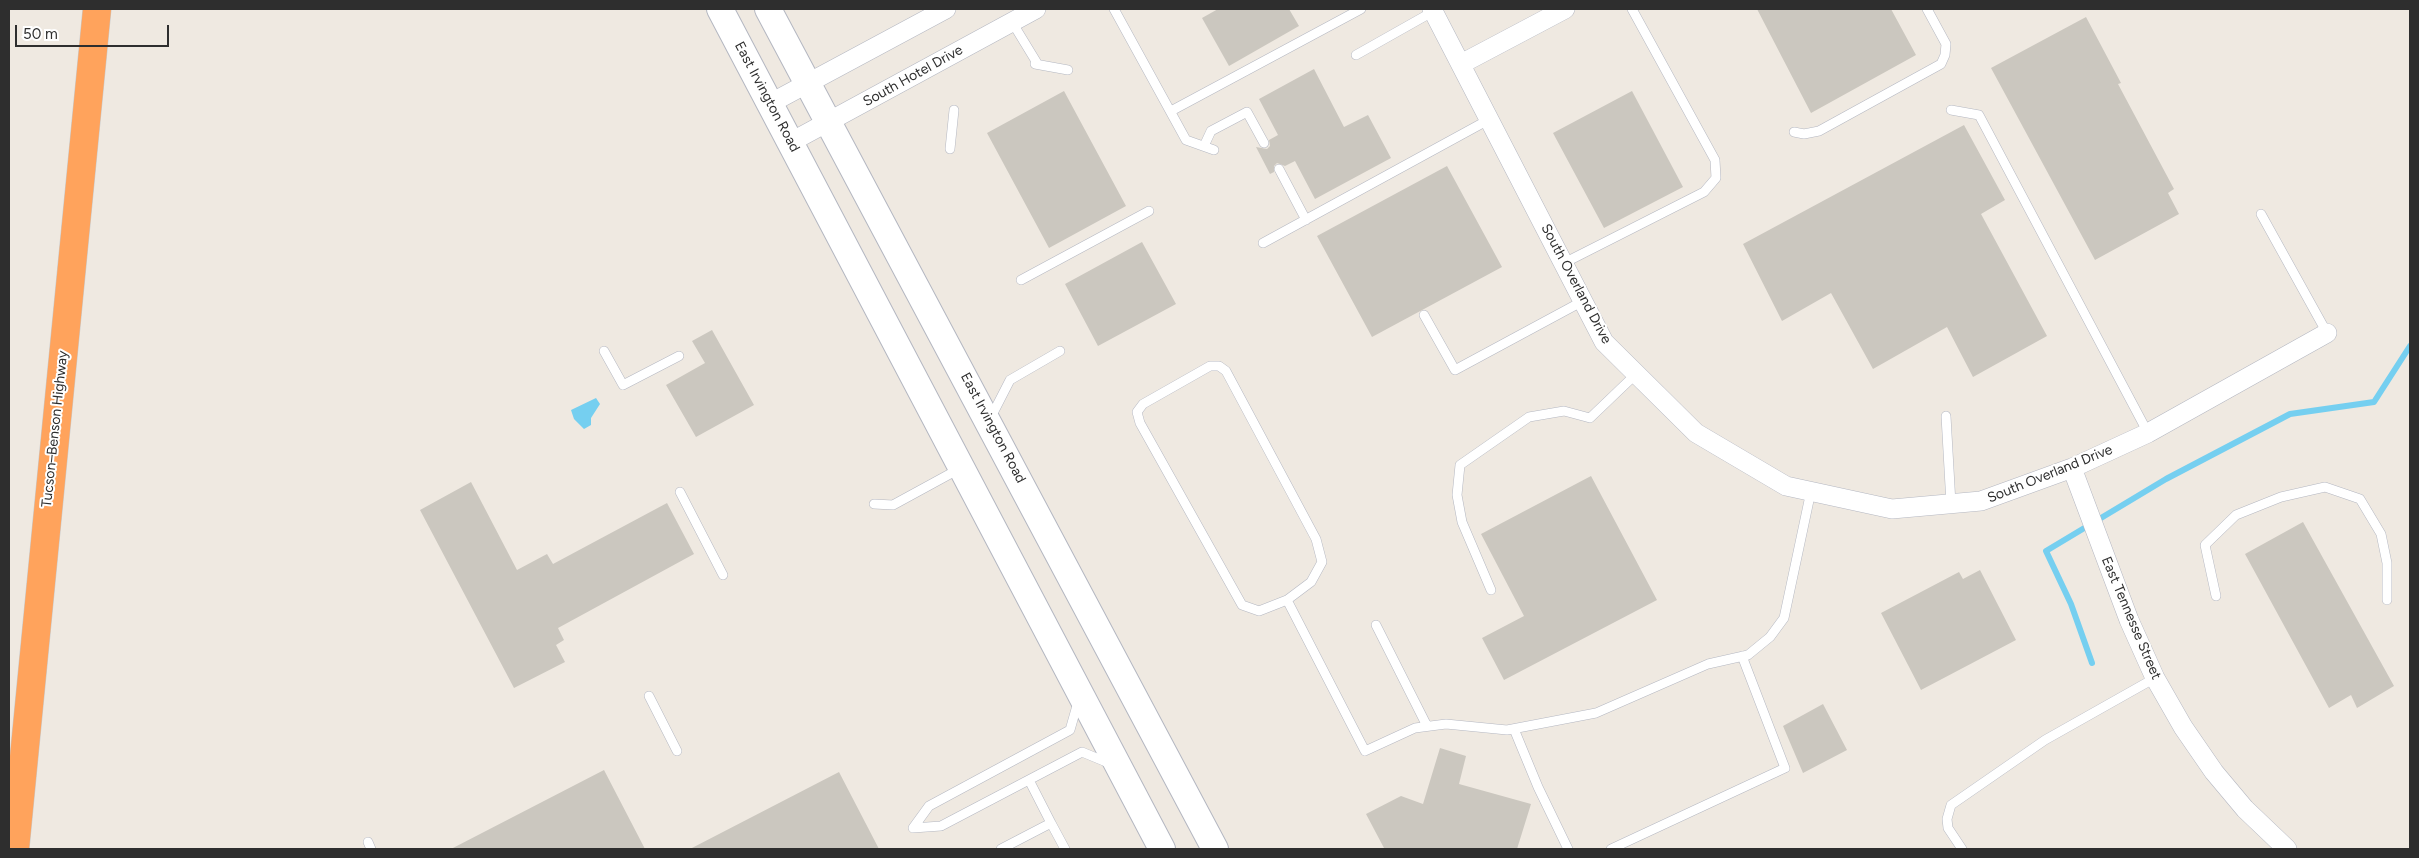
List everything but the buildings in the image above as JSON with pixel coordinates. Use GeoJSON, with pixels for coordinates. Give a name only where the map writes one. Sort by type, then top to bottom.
{"type":"FeatureCollection","features":[{"type":"Feature","properties":{"kind":"highway","name":"Tucson–Benson Highway"},"geometry":{"type":"LineString","coordinates":[[15,849],[97,9]]}},
{"type":"Feature","properties":{"kind":"highway"},"geometry":{"type":"LineString","coordinates":[[17,821],[22,849]]}},
{"type":"Feature","properties":{"kind":"main road","name":"East Irvington Road"},"geometry":{"type":"LineString","coordinates":[[720,9],[1162,849]]}},
{"type":"Feature","properties":{"kind":"main road","name":"East Irvington Road"},"geometry":{"type":"LineString","coordinates":[[768,9],[989,421],[1215,849]]}},
{"type":"Feature","properties":{"kind":"street"},"geometry":{"type":"LineString","coordinates":[[771,103],[946,9]]}},
{"type":"Feature","properties":{"kind":"street","name":"South Hotel Drive"},"geometry":{"type":"LineString","coordinates":[[791,142],[1036,9]]}},
{"type":"Feature","properties":{"kind":"street"},"geometry":{"type":"LineString","coordinates":[[1462,64],[1565,9]]}},
{"type":"Feature","properties":{"kind":"street","name":"South Overland Drive"},"geometry":{"type":"LineString","coordinates":[[1433,10],[1604,342],[1696,434],[1786,486],[1892,509],[1981,501],[2072,468],[2148,433],[2327,333]]}},
{"type":"Feature","properties":{"kind":"street","name":"East Tennesse Street"},"geometry":{"type":"LineString","coordinates":[[2072,468],[2129,620],[2155,678],[2183,727],[2214,772],[2246,809],[2287,849]]}},
{"type":"Feature","properties":{"kind":"lane"},"geometry":{"type":"LineString","coordinates":[[1114,9],[1186,140],[1214,150]]}},
{"type":"Feature","properties":{"kind":"lane"},"geometry":{"type":"LineString","coordinates":[[1171,111],[1361,9]]}},
{"type":"Feature","properties":{"kind":"lane"},"geometry":{"type":"LineString","coordinates":[[1564,263],[1704,192],[1716,178],[1715,160],[1632,9]]}},
{"type":"Feature","properties":{"kind":"lane"},"geometry":{"type":"LineString","coordinates":[[1794,132],[1804,134],[1819,131],[1941,64],[1945,55],[1946,44],[1927,9]]}},
{"type":"Feature","properties":{"kind":"lane"},"geometry":{"type":"LineString","coordinates":[[1356,55],[1433,10]]}},
{"type":"Feature","properties":{"kind":"lane"},"geometry":{"type":"LineString","coordinates":[[1012,22],[1035,64],[1068,70]]}},
{"type":"Feature","properties":{"kind":"lane"},"geometry":{"type":"LineString","coordinates":[[950,149],[954,110]]}},
{"type":"Feature","properties":{"kind":"lane"},"geometry":{"type":"LineString","coordinates":[[1951,110],[1979,115],[2148,433]]}},
{"type":"Feature","properties":{"kind":"lane"},"geometry":{"type":"LineString","coordinates":[[1204,146],[1211,131],[1247,112],[1264,142]]}},
{"type":"Feature","properties":{"kind":"lane"},"geometry":{"type":"LineString","coordinates":[[1263,243],[1490,119]]}},
{"type":"Feature","properties":{"kind":"lane"},"geometry":{"type":"LineString","coordinates":[[1279,170],[1306,220]]}},
{"type":"Feature","properties":{"kind":"lane"},"geometry":{"type":"LineString","coordinates":[[1022,280],[1149,211]]}},
{"type":"Feature","properties":{"kind":"lane"},"geometry":{"type":"LineString","coordinates":[[2261,214],[2327,333]]}},
{"type":"Feature","properties":{"kind":"lane"},"geometry":{"type":"LineString","coordinates":[[1424,315],[1455,370],[1583,300]]}},
{"type":"Feature","properties":{"kind":"lane"},"geometry":{"type":"LineString","coordinates":[[604,351],[623,385],[679,356]]}},
{"type":"Feature","properties":{"kind":"lane"},"geometry":{"type":"LineString","coordinates":[[989,421],[1010,380],[1060,351]]}},
{"type":"Feature","properties":{"kind":"lane"},"geometry":{"type":"LineString","coordinates":[[1210,366],[1218,366],[1226,371],[1316,539],[1322,562],[1311,582],[1286,600],[1259,611],[1242,605],[1140,423],[1137,412],[1143,404],[1210,366]]}},
{"type":"Feature","properties":{"kind":"lane"},"geometry":{"type":"LineString","coordinates":[[1490,590],[1462,522],[1458,495],[1460,465],[1529,417],[1564,411],[1590,418],[1636,374]]}},
{"type":"Feature","properties":{"kind":"lane"},"geometry":{"type":"LineString","coordinates":[[1946,416],[1951,504]]}},
{"type":"Feature","properties":{"kind":"lane"},"geometry":{"type":"LineString","coordinates":[[874,504],[893,505],[961,467]]}},
{"type":"Feature","properties":{"kind":"lane"},"geometry":{"type":"LineString","coordinates":[[2216,596],[2205,545],[2236,515],[2281,497],[2324,487],[2360,499],[2381,534],[2387,563],[2387,600]]}},
{"type":"Feature","properties":{"kind":"lane"},"geometry":{"type":"LineString","coordinates":[[680,492],[723,574]]}},
{"type":"Feature","properties":{"kind":"lane"},"geometry":{"type":"LineString","coordinates":[[1286,600],[1365,750],[1415,728],[1446,724],[1507,730],[1596,713],[1708,664],[1748,655],[1770,637],[1784,618],[1812,492]]}},
{"type":"Feature","properties":{"kind":"lane"},"geometry":{"type":"LineString","coordinates":[[1376,625],[1428,726]]}},
{"type":"Feature","properties":{"kind":"lane"},"geometry":{"type":"LineString","coordinates":[[1611,849],[1785,768],[1742,656]]}},
{"type":"Feature","properties":{"kind":"lane"},"geometry":{"type":"LineString","coordinates":[[1958,848],[1948,828],[1947,818],[1950,805],[2045,740],[2155,678]]}},
{"type":"Feature","properties":{"kind":"lane"},"geometry":{"type":"LineString","coordinates":[[1080,695],[1070,730],[929,806],[913,828],[941,826],[1082,752],[1118,767]]}},
{"type":"Feature","properties":{"kind":"lane"},"geometry":{"type":"LineString","coordinates":[[648,696],[677,751]]}},
{"type":"Feature","properties":{"kind":"lane"},"geometry":{"type":"LineString","coordinates":[[1514,729],[1538,787],[1568,849]]}},
{"type":"Feature","properties":{"kind":"lane"},"geometry":{"type":"LineString","coordinates":[[1028,780],[1065,849]]}},
{"type":"Feature","properties":{"kind":"lane"},"geometry":{"type":"LineString","coordinates":[[1001,849],[1051,822]]}},
{"type":"Feature","properties":{"kind":"water"},"geometry":{"type":"Polygon","coordinates":[[[596,398],[600,404],[591,418],[591,425],[584,429],[574,419],[571,410],[596,398]]]}},
{"type":"Feature","properties":{"kind":"waterway"},"geometry":{"type":"LineString","coordinates":[[2092,663],[2071,604],[2046,551],[2166,479],[2290,414],[2374,402],[2410,346]]}}]}
